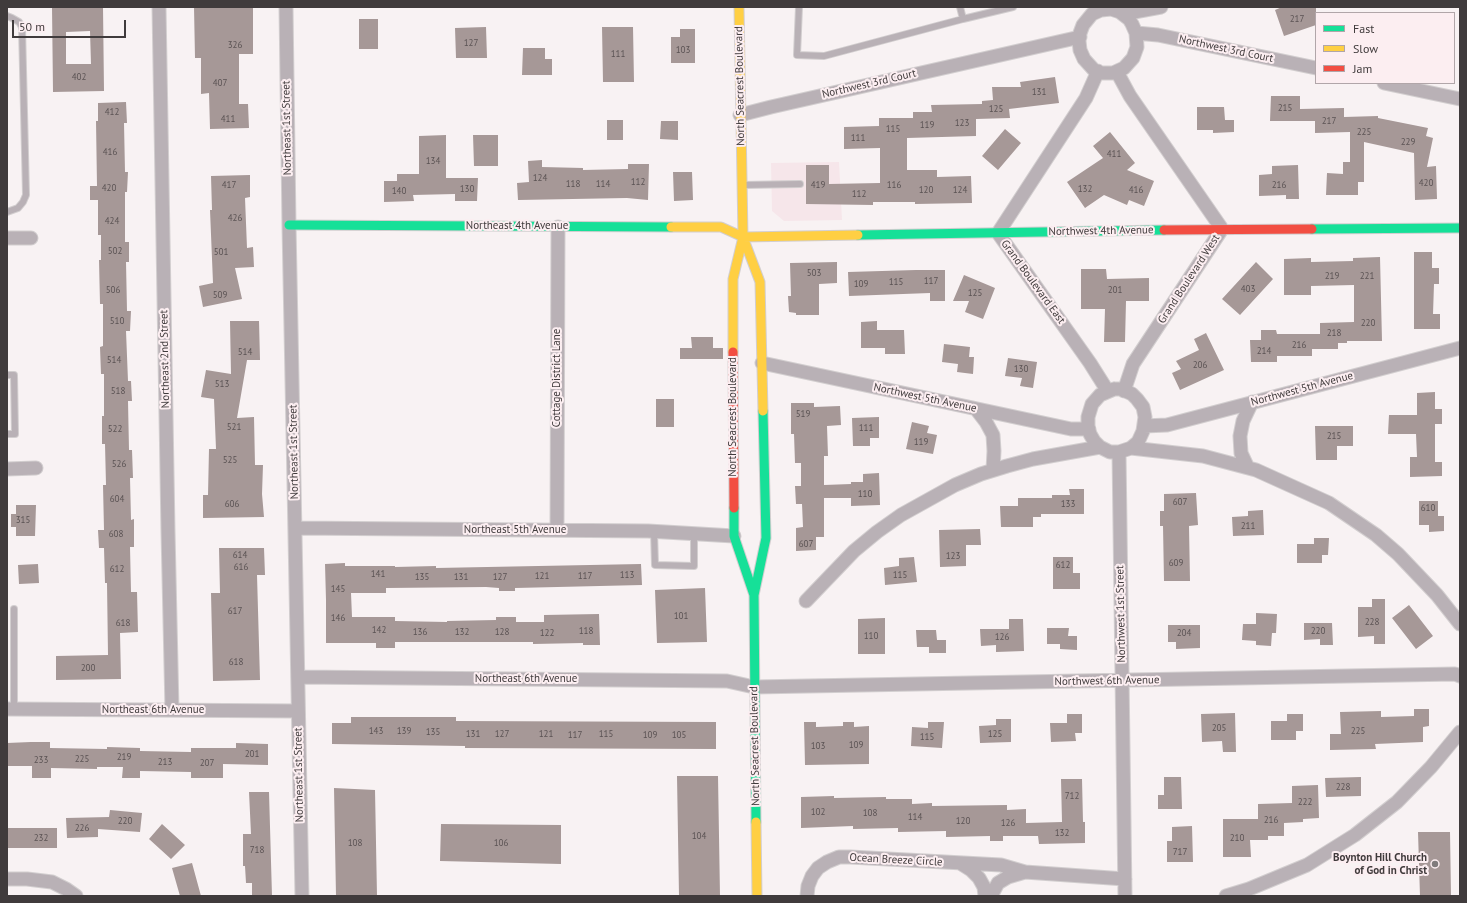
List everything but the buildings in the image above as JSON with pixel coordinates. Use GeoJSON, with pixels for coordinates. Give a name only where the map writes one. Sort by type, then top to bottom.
{"type":"FeatureCollection","features":[{"type":"Feature","properties":{"kind":"street","name":"Northeast 2nd Street"},"geometry":{"type":"LineString","coordinates":[[159,7],[172,710]]}},
{"type":"Feature","properties":{"kind":"street","name":"Northeast 1st Street"},"geometry":{"type":"LineString","coordinates":[[286,7],[302,896]]}},
{"type":"Feature","properties":{"kind":"street","name":"North Seacrest Boulevard"},"geometry":{"type":"LineString","coordinates":[[739,7],[743,237],[733,279],[734,536],[754,595]]}},
{"type":"Feature","properties":{"kind":"street"},"geometry":{"type":"LineString","coordinates":[[1123,14],[1161,7]]}},
{"type":"Feature","properties":{"kind":"street"},"geometry":{"type":"LineString","coordinates":[[1106,8],[1123,14],[1129,19],[1136,33],[1137,47],[1132,58],[1124,68],[1113,73],[1101,73],[1089,65],[1084,59],[1080,50],[1080,37],[1083,24],[1092,14],[1106,8]]}},
{"type":"Feature","properties":{"kind":"street","name":"Northwest 3rd Court"},"geometry":{"type":"LineString","coordinates":[[1136,33],[1158,35],[1315,68]]}},
{"type":"Feature","properties":{"kind":"street","name":"Northwest 3rd Court"},"geometry":{"type":"LineString","coordinates":[[740,115],[778,105],[1080,37]]}},
{"type":"Feature","properties":{"kind":"street","name":"Grand Boulevard East"},"geometry":{"type":"LineString","coordinates":[[1098,71],[1086,98],[998,233],[1090,362],[1107,390]]}},
{"type":"Feature","properties":{"kind":"street","name":"Grand Boulevard West"},"geometry":{"type":"LineString","coordinates":[[1117,72],[1130,96],[1222,228],[1133,364],[1124,391]]}},
{"type":"Feature","properties":{"kind":"street"},"geometry":{"type":"LineString","coordinates":[[1389,84],[1460,98]]}},
{"type":"Feature","properties":{"kind":"street","name":"Northeast 4th Avenue"},"geometry":{"type":"LineString","coordinates":[[289,225],[721,227],[743,237]]}},
{"type":"Feature","properties":{"kind":"street","name":"Cottage District Lane"},"geometry":{"type":"LineString","coordinates":[[556,530],[558,226]]}},
{"type":"Feature","properties":{"kind":"street","name":"Northwest 4th Avenue"},"geometry":{"type":"LineString","coordinates":[[743,237],[1222,228],[1460,228]]}},
{"type":"Feature","properties":{"kind":"street","name":"North Seacrest Boulevard"},"geometry":{"type":"LineString","coordinates":[[743,237],[760,282],[766,538],[754,595],[757,896]]}},
{"type":"Feature","properties":{"kind":"street"},"geometry":{"type":"LineString","coordinates":[[7,238],[31,238]]}},
{"type":"Feature","properties":{"kind":"street","name":"Northwest 5th Avenue"},"geometry":{"type":"LineString","coordinates":[[1144,426],[1167,425],[1460,348]]}},
{"type":"Feature","properties":{"kind":"street","name":"Northwest 5th Avenue"},"geometry":{"type":"LineString","coordinates":[[762,363],[1071,429],[1089,430]]}},
{"type":"Feature","properties":{"kind":"street"},"geometry":{"type":"LineString","coordinates":[[1125,450],[1138,442],[1143,431],[1145,417],[1137,399],[1132,394],[1121,389],[1107,390],[1092,404],[1088,417],[1089,430],[1094,441],[1100,447],[1110,452],[1125,450],[1203,456],[1256,470],[1328,502],[1376,535],[1398,554],[1460,624]]}},
{"type":"Feature","properties":{"kind":"street"},"geometry":{"type":"LineString","coordinates":[[1248,468],[1241,453],[1240,436],[1244,421],[1252,402]]}},
{"type":"Feature","properties":{"kind":"street"},"geometry":{"type":"LineString","coordinates":[[976,408],[993,435],[993,470]]}},
{"type":"Feature","properties":{"kind":"street"},"geometry":{"type":"LineString","coordinates":[[806,601],[854,551],[877,532],[901,515],[955,485],[993,470],[1033,459],[1100,447]]}},
{"type":"Feature","properties":{"kind":"street","name":"Northwest 1st Street"},"geometry":{"type":"LineString","coordinates":[[1125,450],[1122,681],[1126,879],[1125,896]]}},
{"type":"Feature","properties":{"kind":"street"},"geometry":{"type":"LineString","coordinates":[[7,469],[36,468]]}},
{"type":"Feature","properties":{"kind":"street","name":"Northeast 5th Avenue"},"geometry":{"type":"LineString","coordinates":[[296,528],[654,531],[734,536]]}},
{"type":"Feature","properties":{"kind":"street","name":"Northwest 6th Avenue"},"geometry":{"type":"LineString","coordinates":[[754,687],[1455,674],[1460,676]]}},
{"type":"Feature","properties":{"kind":"street","name":"Northeast 6th Avenue"},"geometry":{"type":"LineString","coordinates":[[298,677],[727,680],[754,687]]}},
{"type":"Feature","properties":{"kind":"street","name":"Northeast 6th Avenue"},"geometry":{"type":"LineString","coordinates":[[11,709],[298,711]]}},
{"type":"Feature","properties":{"kind":"street"},"geometry":{"type":"LineString","coordinates":[[1226,896],[1251,893],[1307,865],[1355,835],[1397,802],[1431,767],[1460,732]]}},
{"type":"Feature","properties":{"kind":"street","name":"Ocean Breeze Circle"},"geometry":{"type":"LineString","coordinates":[[807,896],[808,886],[812,876],[818,868],[827,862],[839,858],[850,857],[1001,865],[1025,872],[1126,879]]}},
{"type":"Feature","properties":{"kind":"street"},"geometry":{"type":"LineString","coordinates":[[960,862],[979,878],[984,887],[985,896]]}},
{"type":"Feature","properties":{"kind":"street","name":"Ocean Breeze Circle"},"geometry":{"type":"LineString","coordinates":[[991,896],[998,883],[1008,877],[1025,872]]}},
{"type":"Feature","properties":{"kind":"street"},"geometry":{"type":"LineString","coordinates":[[7,879],[27,879],[52,882],[76,896]]}},
{"type":"Feature","properties":{"kind":"lane"},"geometry":{"type":"LineString","coordinates":[[798,7],[797,55],[824,56],[1013,7]]}},
{"type":"Feature","properties":{"kind":"lane"},"geometry":{"type":"LineString","coordinates":[[960,7],[963,19]]}},
{"type":"Feature","properties":{"kind":"lane"},"geometry":{"type":"LineString","coordinates":[[7,16],[18,22],[22,27],[26,195],[18,208],[7,212]]}},
{"type":"Feature","properties":{"kind":"lane"},"geometry":{"type":"LineString","coordinates":[[742,184],[800,184]]}},
{"type":"Feature","properties":{"kind":"lane"},"geometry":{"type":"LineString","coordinates":[[7,375],[14,375],[15,434],[7,434]]}},
{"type":"Feature","properties":{"kind":"lane"},"geometry":{"type":"LineString","coordinates":[[654,531],[656,566],[694,566],[694,534]]}},
{"type":"Feature","properties":{"kind":"lane"},"geometry":{"type":"LineString","coordinates":[[11,709],[14,610]]}},
{"type":"Feature","properties":{"kind":"shaded area"},"geometry":{"type":"Polygon","coordinates":[[[839,162],[842,220],[784,221],[772,211],[771,163],[839,162]]]}},
{"type":"Feature","properties":{"kind":"traffic: fast"},"geometry":{"type":"LineString","coordinates":[[289,225],[671,227]]}},
{"type":"Feature","properties":{"kind":"traffic: fast"},"geometry":{"type":"LineString","coordinates":[[1312,229],[1460,228]]}},
{"type":"Feature","properties":{"kind":"traffic: fast"},"geometry":{"type":"LineString","coordinates":[[858,235],[1164,230]]}},
{"type":"Feature","properties":{"kind":"traffic: fast"},"geometry":{"type":"LineString","coordinates":[[756,822],[754,595],[766,538],[763,411]]}},
{"type":"Feature","properties":{"kind":"traffic: fast"},"geometry":{"type":"LineString","coordinates":[[734,508],[734,536],[754,595]]}},
{"type":"Feature","properties":{"kind":"traffic: slow"},"geometry":{"type":"LineString","coordinates":[[733,352],[733,279],[743,237],[739,7]]}},
{"type":"Feature","properties":{"kind":"traffic: slow"},"geometry":{"type":"LineString","coordinates":[[671,227],[721,227],[743,237],[858,235]]}},
{"type":"Feature","properties":{"kind":"traffic: slow"},"geometry":{"type":"LineString","coordinates":[[743,237],[760,282],[763,411]]}},
{"type":"Feature","properties":{"kind":"traffic: slow"},"geometry":{"type":"LineString","coordinates":[[756,822],[757,896]]}},
{"type":"Feature","properties":{"kind":"traffic: jam"},"geometry":{"type":"LineString","coordinates":[[1164,230],[1312,229]]}},
{"type":"Feature","properties":{"kind":"traffic: jam"},"geometry":{"type":"LineString","coordinates":[[733,352],[734,508]]}},
{"type":"Feature","properties":{"kind":"place","name":"Boynton Hill Church of God in Christ"},"geometry":{"type":"Point","coordinates":[1435,864]}}]}
